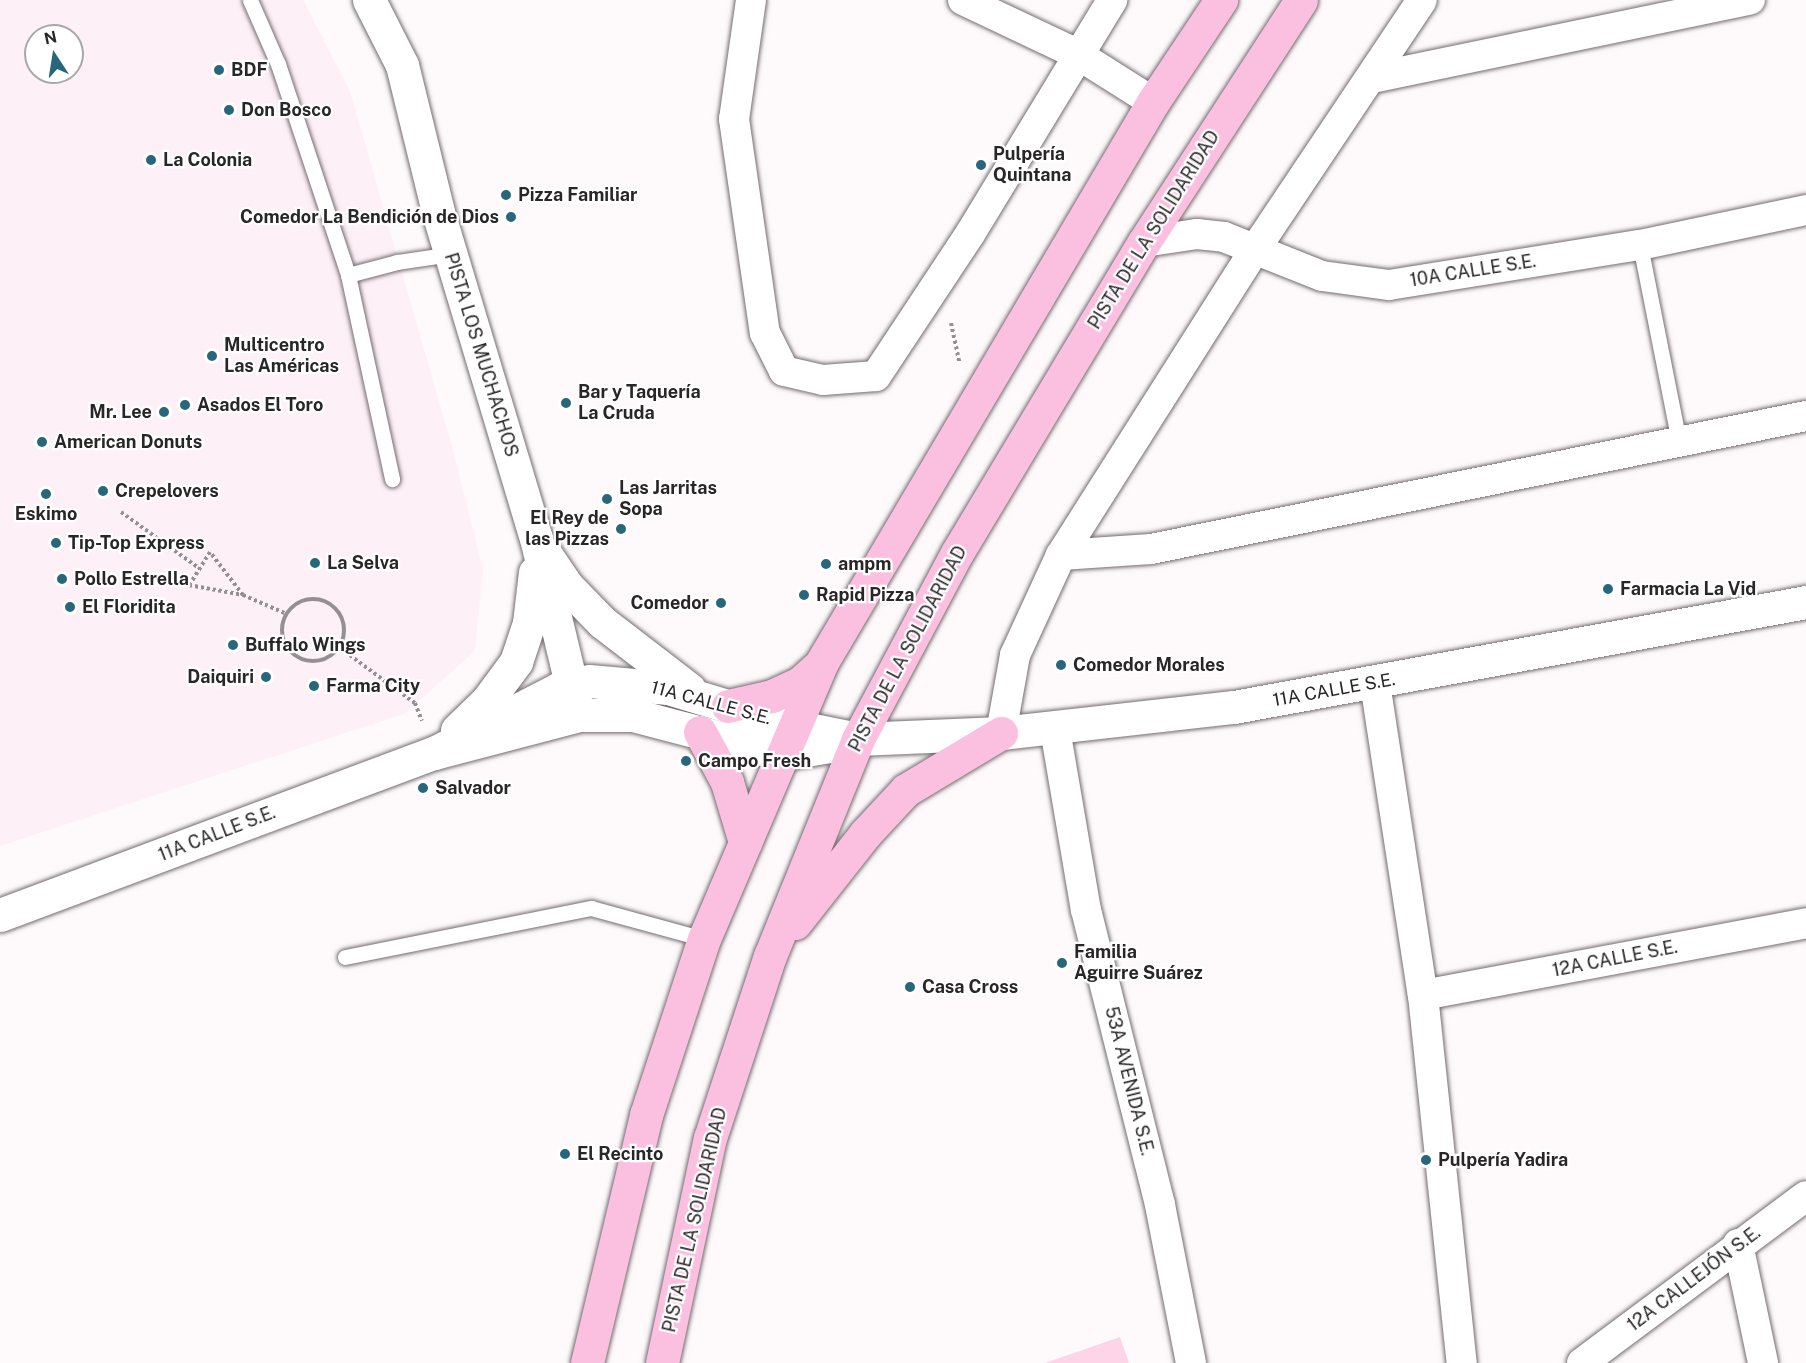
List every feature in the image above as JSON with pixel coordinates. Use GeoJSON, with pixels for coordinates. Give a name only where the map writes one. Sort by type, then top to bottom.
{"type":"FeatureCollection","features":[{"type":"Feature","properties":{"kind":"main road"},"geometry":{"type":"LineString","coordinates":[[587,1363],[646,1115],[704,939],[822,662],[1153,102],[1221,0]]}},
{"type":"Feature","properties":{"kind":"main road","name":"PISTA DE LA SOLIDARIDAD"},"geometry":{"type":"LineString","coordinates":[[662,1363],[710,1138],[770,956],[858,739],[957,553],[1144,242],[1301,0]]}},
{"type":"Feature","properties":{"kind":"main road"},"geometry":{"type":"LineString","coordinates":[[714,701],[772,696],[800,683],[822,662]]}},
{"type":"Feature","properties":{"kind":"main road"},"geometry":{"type":"LineString","coordinates":[[700,732],[727,782],[745,842]]}},
{"type":"Feature","properties":{"kind":"main road"},"geometry":{"type":"LineString","coordinates":[[770,956],[865,834],[906,790],[1001,733]]}},
{"type":"Feature","properties":{"kind":"street","name":"PISTA LOS MUCHACHOS"},"geometry":{"type":"LineString","coordinates":[[369,0],[402,65],[451,254],[536,538],[579,715]]}},
{"type":"Feature","properties":{"kind":"street"},"geometry":{"type":"LineString","coordinates":[[751,0],[734,119],[765,333],[784,371],[824,381],[876,376],[938,282],[1112,0]]}},
{"type":"Feature","properties":{"kind":"street"},"geometry":{"type":"LineString","coordinates":[[963,0],[1077,54],[1153,102]]}},
{"type":"Feature","properties":{"kind":"street"},"geometry":{"type":"LineString","coordinates":[[1001,733],[1015,655],[1061,555],[1256,248],[1372,78],[1422,0]]}},
{"type":"Feature","properties":{"kind":"street"},"geometry":{"type":"LineString","coordinates":[[1372,78],[1750,0]]}},
{"type":"Feature","properties":{"kind":"street","name":"10A CALLE S.E."},"geometry":{"type":"LineString","coordinates":[[1144,242],[1197,234],[1224,237],[1322,276],[1389,285],[1640,245],[1806,210]]}},
{"type":"Feature","properties":{"kind":"street"},"geometry":{"type":"LineString","coordinates":[[1061,555],[1151,549],[1806,416]]}},
{"type":"Feature","properties":{"kind":"street"},"geometry":{"type":"LineString","coordinates":[[536,538],[566,585],[588,609],[627,644],[714,701]]}},
{"type":"Feature","properties":{"kind":"street"},"geometry":{"type":"LineString","coordinates":[[434,753],[487,701],[516,662],[533,604],[536,538]]}},
{"type":"Feature","properties":{"kind":"street","name":"11A CALLE S.E."},"geometry":{"type":"LineString","coordinates":[[0,915],[434,753],[579,715],[633,715],[700,732],[788,740],[858,739],[1054,729],[1234,707],[1375,683],[1806,602]]}},
{"type":"Feature","properties":{"kind":"street","name":"11A CALLE S.E."},"geometry":{"type":"LineString","coordinates":[[434,753],[570,684],[589,681],[637,683],[714,701],[788,740]]}},
{"type":"Feature","properties":{"kind":"street"},"geometry":{"type":"LineString","coordinates":[[1375,683],[1423,995],[1462,1363]]}},
{"type":"Feature","properties":{"kind":"street","name":"53A AVENIDA S.E."},"geometry":{"type":"LineString","coordinates":[[1054,729],[1086,910],[1160,1205],[1191,1363]]}},
{"type":"Feature","properties":{"kind":"street","name":"12A CALLE S.E."},"geometry":{"type":"LineString","coordinates":[[1423,995],[1806,923]]}},
{"type":"Feature","properties":{"kind":"street","name":"12A CALLEJÓN S.E."},"geometry":{"type":"LineString","coordinates":[[1582,1363],[1738,1244],[1806,1196]]}},
{"type":"Feature","properties":{"kind":"street"},"geometry":{"type":"LineString","coordinates":[[1738,1244],[1763,1363]]}},
{"type":"Feature","properties":{"kind":"lane"},"geometry":{"type":"LineString","coordinates":[[250,0],[278,64],[348,275],[392,479]]}},
{"type":"Feature","properties":{"kind":"lane"},"geometry":{"type":"LineString","coordinates":[[1640,245],[1679,442]]}},
{"type":"Feature","properties":{"kind":"lane"},"geometry":{"type":"LineString","coordinates":[[348,275],[396,262],[451,254]]}},
{"type":"Feature","properties":{"kind":"lane"},"geometry":{"type":"LineString","coordinates":[[345,957],[591,908],[704,939]]}},
{"type":"Feature","properties":{"kind":"path"},"geometry":{"type":"LineString","coordinates":[[938,282],[955,335],[967,414]]}},
{"type":"Feature","properties":{"kind":"path"},"geometry":{"type":"LineString","coordinates":[[121,512],[200,568]]}},
{"type":"Feature","properties":{"kind":"path"},"geometry":{"type":"LineString","coordinates":[[243,595],[210,552],[189,585],[243,595],[287,614]]}},
{"type":"Feature","properties":{"kind":"path"},"geometry":{"type":"LineString","coordinates":[[304,600],[325,602],[341,616],[344,637],[340,648],[322,660],[312,662],[292,654],[282,634],[287,614],[304,600]]}},
{"type":"Feature","properties":{"kind":"path"},"geometry":{"type":"LineString","coordinates":[[340,648],[415,703],[434,753]]}},
{"type":"Feature","properties":{"kind":"shaded area","name":"Multicentro Las Américas"},"geometry":{"type":"Polygon","coordinates":[[[0,0],[303,0],[350,91],[453,450],[483,569],[475,651],[404,714],[0,846],[0,0]]]}},
{"type":"Feature","properties":{"kind":"shaded area"},"geometry":{"type":"Polygon","coordinates":[[[1120,1337],[1129,1363],[1045,1363],[1120,1337]]]}},
{"type":"Feature","properties":{"kind":"place","name":"BDF"},"geometry":{"type":"Point","coordinates":[219,70]}},
{"type":"Feature","properties":{"kind":"place","name":"Don Bosco"},"geometry":{"type":"Point","coordinates":[229,110]}},
{"type":"Feature","properties":{"kind":"place","name":"La Colonia"},"geometry":{"type":"Point","coordinates":[151,160]}},
{"type":"Feature","properties":{"kind":"place","name":"Pulpería Quintana"},"geometry":{"type":"Point","coordinates":[981,165]}},
{"type":"Feature","properties":{"kind":"place","name":"Pizza Familiar"},"geometry":{"type":"Point","coordinates":[506,195]}},
{"type":"Feature","properties":{"kind":"place","name":"Comedor La Bendición de Dios"},"geometry":{"type":"Point","coordinates":[511,217]}},
{"type":"Feature","properties":{"kind":"place","name":"Multicentro Las Américas"},"geometry":{"type":"Point","coordinates":[212,356]}},
{"type":"Feature","properties":{"kind":"place","name":"Bar y Taquería La Cruda"},"geometry":{"type":"Point","coordinates":[566,403]}},
{"type":"Feature","properties":{"kind":"place","name":"Asados El Toro"},"geometry":{"type":"Point","coordinates":[185,405]}},
{"type":"Feature","properties":{"kind":"place","name":"Mr. Lee"},"geometry":{"type":"Point","coordinates":[164,412]}},
{"type":"Feature","properties":{"kind":"place","name":"American Donuts"},"geometry":{"type":"Point","coordinates":[42,442]}},
{"type":"Feature","properties":{"kind":"place","name":"Crepelovers"},"geometry":{"type":"Point","coordinates":[103,491]}},
{"type":"Feature","properties":{"kind":"place","name":"Eskimo"},"geometry":{"type":"Point","coordinates":[46,494]}},
{"type":"Feature","properties":{"kind":"place","name":"Las Jarritas Sopa"},"geometry":{"type":"Point","coordinates":[607,499]}},
{"type":"Feature","properties":{"kind":"place","name":"El Rey de las Pizzas"},"geometry":{"type":"Point","coordinates":[621,529]}},
{"type":"Feature","properties":{"kind":"place","name":"Tip-Top Express"},"geometry":{"type":"Point","coordinates":[56,543]}},
{"type":"Feature","properties":{"kind":"place","name":"La Selva"},"geometry":{"type":"Point","coordinates":[315,563]}},
{"type":"Feature","properties":{"kind":"place","name":"ampm"},"geometry":{"type":"Point","coordinates":[826,564]}},
{"type":"Feature","properties":{"kind":"place","name":"Pollo Estrella"},"geometry":{"type":"Point","coordinates":[62,579]}},
{"type":"Feature","properties":{"kind":"place","name":"Farmacia La Vid"},"geometry":{"type":"Point","coordinates":[1608,589]}},
{"type":"Feature","properties":{"kind":"place","name":"Rapid Pizza"},"geometry":{"type":"Point","coordinates":[804,595]}},
{"type":"Feature","properties":{"kind":"place","name":"Comedor"},"geometry":{"type":"Point","coordinates":[721,603]}},
{"type":"Feature","properties":{"kind":"place","name":"El Floridita"},"geometry":{"type":"Point","coordinates":[70,607]}},
{"type":"Feature","properties":{"kind":"place","name":"Buffalo Wings"},"geometry":{"type":"Point","coordinates":[233,645]}},
{"type":"Feature","properties":{"kind":"place","name":"Comedor Morales"},"geometry":{"type":"Point","coordinates":[1061,665]}},
{"type":"Feature","properties":{"kind":"place","name":"Daiquiri"},"geometry":{"type":"Point","coordinates":[266,677]}},
{"type":"Feature","properties":{"kind":"place","name":"Farma City"},"geometry":{"type":"Point","coordinates":[314,686]}},
{"type":"Feature","properties":{"kind":"place","name":"Campo Fresh"},"geometry":{"type":"Point","coordinates":[686,761]}},
{"type":"Feature","properties":{"kind":"place","name":"Salvador"},"geometry":{"type":"Point","coordinates":[423,788]}},
{"type":"Feature","properties":{"kind":"place","name":"Familia Aguirre Suárez"},"geometry":{"type":"Point","coordinates":[1062,963]}},
{"type":"Feature","properties":{"kind":"place","name":"Casa Cross"},"geometry":{"type":"Point","coordinates":[910,987]}},
{"type":"Feature","properties":{"kind":"place","name":"El Recinto"},"geometry":{"type":"Point","coordinates":[565,1154]}},
{"type":"Feature","properties":{"kind":"place","name":"Pulpería Yadira"},"geometry":{"type":"Point","coordinates":[1426,1160]}}]}
